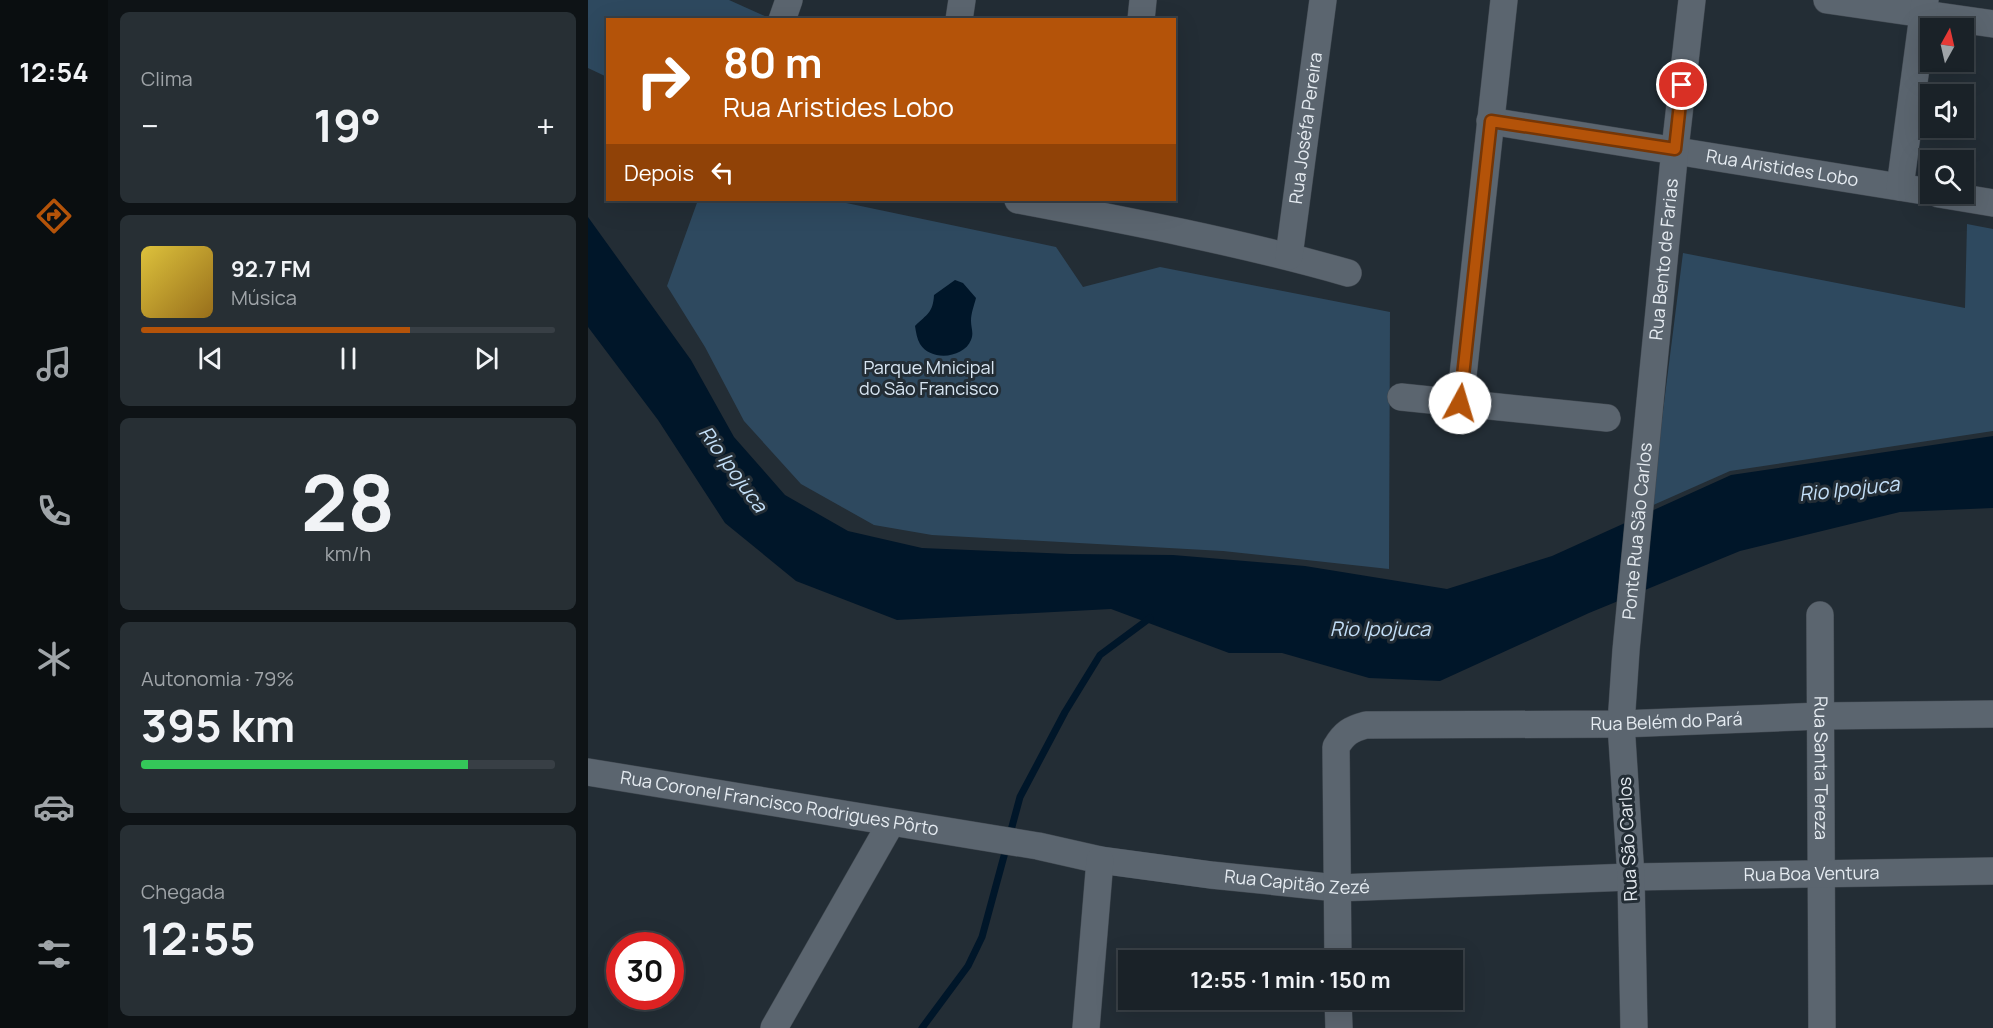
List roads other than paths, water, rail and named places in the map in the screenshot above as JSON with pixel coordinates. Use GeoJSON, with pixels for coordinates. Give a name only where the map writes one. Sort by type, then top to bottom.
{"type":"FeatureCollection","features":[{"type":"Feature","properties":{"kind":"street"},"geometry":{"type":"LineString","coordinates":[[783,18],[789,0]]}},
{"type":"Feature","properties":{"kind":"street"},"geometry":{"type":"LineString","coordinates":[[959,18],[962,0]]}},
{"type":"Feature","properties":{"kind":"street"},"geometry":{"type":"LineString","coordinates":[[1141,18],[1143,0]]}},
{"type":"Feature","properties":{"kind":"street","name":"Rua Joséfa Pereira"},"geometry":{"type":"LineString","coordinates":[[1289,256],[1323,0]]}},
{"type":"Feature","properties":{"kind":"street"},"geometry":{"type":"LineString","coordinates":[[1460,403],[1504,0]]}},
{"type":"Feature","properties":{"kind":"street","name":"Rua Bento de Farias"},"geometry":{"type":"LineString","coordinates":[[1649,412],[1692,0]]}},
{"type":"Feature","properties":{"kind":"street"},"geometry":{"type":"LineString","coordinates":[[1827,0],[1923,7],[1993,24]]}},
{"type":"Feature","properties":{"kind":"street"},"geometry":{"type":"LineString","coordinates":[[1900,187],[1923,7]]}},
{"type":"Feature","properties":{"kind":"street","name":"Rua Aristides Lobo"},"geometry":{"type":"LineString","coordinates":[[1491,121],[1920,190]]}},
{"type":"Feature","properties":{"kind":"street"},"geometry":{"type":"LineString","coordinates":[[1974,200],[1993,203]]}},
{"type":"Feature","properties":{"kind":"street"},"geometry":{"type":"LineString","coordinates":[[1029,201],[1119,209],[1348,273]]}},
{"type":"Feature","properties":{"kind":"street"},"geometry":{"type":"LineString","coordinates":[[1401,397],[1607,418]]}},
{"type":"Feature","properties":{"kind":"street","name":"Ponte Rua São Carlos"},"geometry":{"type":"LineString","coordinates":[[1626,650],[1649,412]]}},
{"type":"Feature","properties":{"kind":"street","name":"Rua Santa Tereza"},"geometry":{"type":"LineString","coordinates":[[1820,615],[1822,1028]]}},
{"type":"Feature","properties":{"kind":"street","name":"Rua São Carlos"},"geometry":{"type":"LineString","coordinates":[[1626,650],[1621,724],[1631,877],[1634,1028]]}},
{"type":"Feature","properties":{"kind":"street","name":"Rua Belém do Pará"},"geometry":{"type":"LineString","coordinates":[[1336,888],[1336,747],[1342,736],[1366,725],[1621,724],[1821,716],[1993,714]]}},
{"type":"Feature","properties":{"kind":"street","name":"Rua Coronel Francisco Rodrigues Pôrto"},"geometry":{"type":"LineString","coordinates":[[588,772],[968,835]]}},
{"type":"Feature","properties":{"kind":"street"},"geometry":{"type":"LineString","coordinates":[[774,1028],[891,823]]}},
{"type":"Feature","properties":{"kind":"street","name":"Rua Capitão Zezé"},"geometry":{"type":"LineString","coordinates":[[968,835],[1038,846],[1101,860],[1211,875],[1336,888],[1631,877]]}},
{"type":"Feature","properties":{"kind":"street"},"geometry":{"type":"LineString","coordinates":[[1086,1028],[1101,860]]}},
{"type":"Feature","properties":{"kind":"street","name":"Rua Boa Ventura"},"geometry":{"type":"LineString","coordinates":[[1631,877],[1993,871]]}},
{"type":"Feature","properties":{"kind":"street"},"geometry":{"type":"LineString","coordinates":[[1336,888],[1338,950]]}},
{"type":"Feature","properties":{"kind":"street"},"geometry":{"type":"LineString","coordinates":[[1338,1010],[1339,1028]]}},
{"type":"Feature","properties":{"kind":"water","name":"Rio Ipojuca"},"geometry":{"type":"Polygon","coordinates":[[[588,217],[691,360],[734,437],[785,495],[848,531],[922,548],[1070,554],[1173,555],[1305,566],[1447,589],[1552,556],[1731,475],[1993,436],[1993,508],[1900,512],[1740,551],[1589,613],[1440,681],[1369,678],[1282,653],[1229,653],[1111,609],[897,620],[796,581],[725,523],[658,420],[588,327],[588,217]]]}},
{"type":"Feature","properties":{"kind":"water"},"geometry":{"type":"Polygon","coordinates":[[[955,280],[963,283],[976,298],[971,318],[972,337],[962,351],[955,354],[932,354],[920,344],[915,326],[931,310],[934,295],[955,280]]]}},
{"type":"Feature","properties":{"kind":"waterway"},"geometry":{"type":"LineString","coordinates":[[1010,834],[1020,797],[1065,712],[1100,655],[1150,618]]}},
{"type":"Feature","properties":{"kind":"waterway"},"geometry":{"type":"LineString","coordinates":[[922,1028],[968,966],[982,937],[1007,845]]}},
{"type":"Feature","properties":{"kind":"park label","name":"Parque Mnicipal do São Francisco"},"geometry":{"type":"Point","coordinates":[929,378]}}]}
